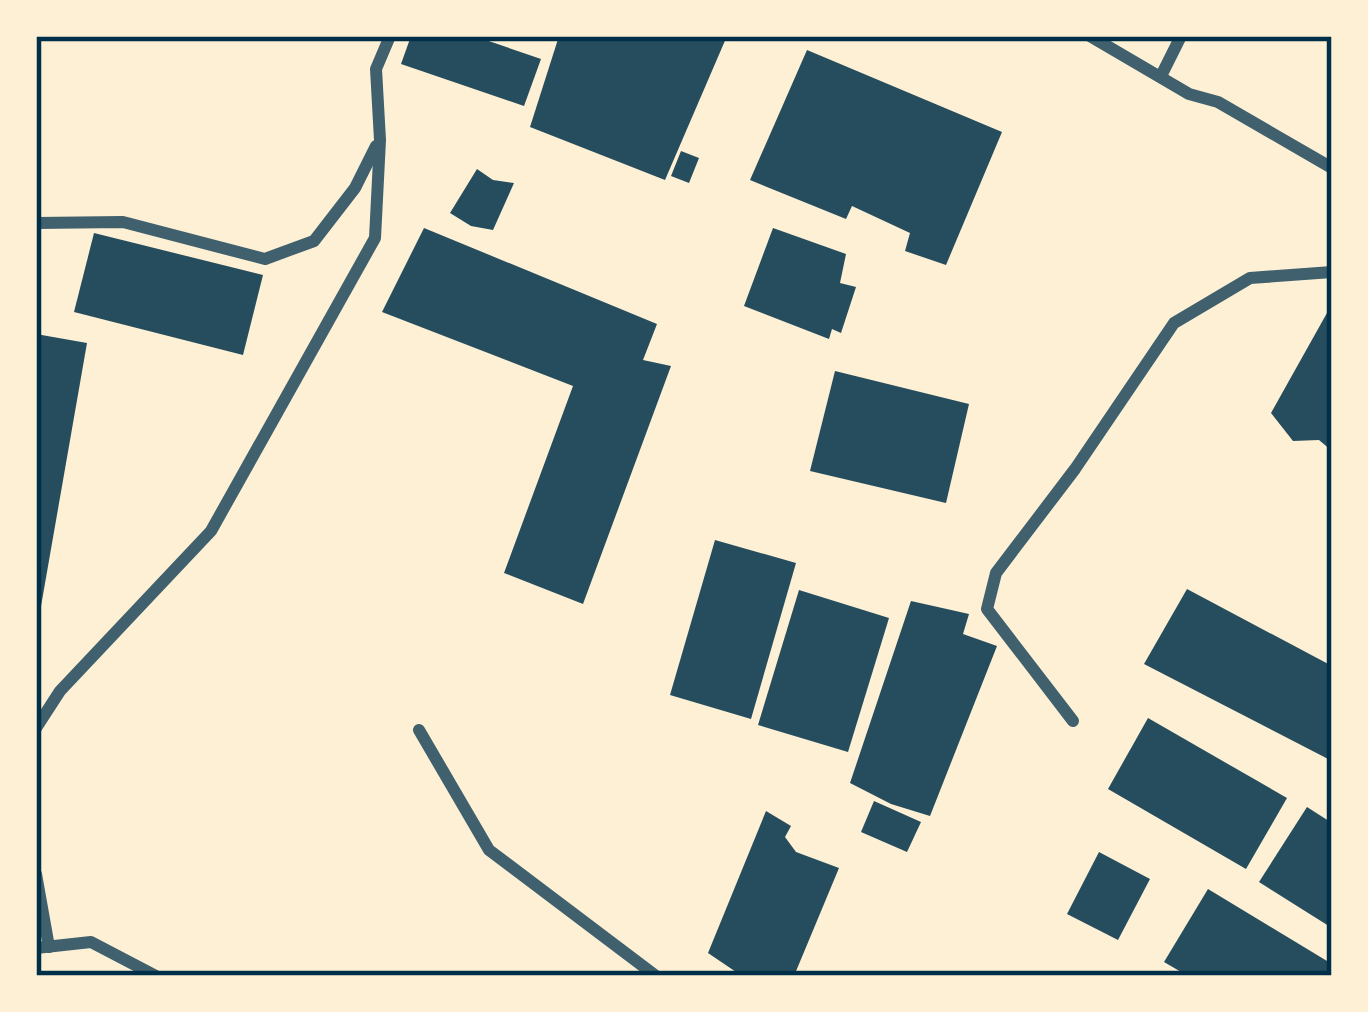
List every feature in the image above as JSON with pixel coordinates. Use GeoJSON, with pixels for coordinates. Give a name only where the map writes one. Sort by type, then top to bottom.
{"type":"FeatureCollection","features":[{"type":"Feature","properties":{"kind":"street"},"geometry":{"type":"LineString","coordinates":[[36,728],[60,691],[211,531],[375,238],[380,140],[376,69],[391,36]]}},
{"type":"Feature","properties":{"kind":"street"},"geometry":{"type":"LineString","coordinates":[[1090,36],[1332,168]]}},
{"type":"Feature","properties":{"kind":"street"},"geometry":{"type":"LineString","coordinates":[[1162,74],[1180,36]]}},
{"type":"Feature","properties":{"kind":"street"},"geometry":{"type":"LineString","coordinates":[[36,223],[123,222],[265,260],[314,241],[355,188],[380,140]]}},
{"type":"Feature","properties":{"kind":"street"},"geometry":{"type":"LineString","coordinates":[[1073,721],[987,608],[996,573],[1075,469],[1174,323],[1250,278],[1332,272]]}},
{"type":"Feature","properties":{"kind":"street"},"geometry":{"type":"LineString","coordinates":[[419,730],[489,850],[656,976]]}},
{"type":"Feature","properties":{"kind":"street"},"geometry":{"type":"LineString","coordinates":[[36,874],[43,947],[92,942],[156,976]]}},
{"type":"Feature","properties":{"kind":"building"},"geometry":{"type":"Polygon","coordinates":[[[411,36],[474,36],[541,59],[524,106],[401,64],[411,36]]]}},
{"type":"Feature","properties":{"kind":"building"},"geometry":{"type":"Polygon","coordinates":[[[559,36],[727,36],[665,180],[530,127],[559,36]]]}},
{"type":"Feature","properties":{"kind":"building"},"geometry":{"type":"Polygon","coordinates":[[[807,50],[1002,132],[946,265],[905,251],[910,233],[852,206],[846,219],[750,180],[807,50]]]}},
{"type":"Feature","properties":{"kind":"building"},"geometry":{"type":"Polygon","coordinates":[[[681,151],[699,158],[689,183],[671,176],[681,151]]]}},
{"type":"Feature","properties":{"kind":"building"},"geometry":{"type":"Polygon","coordinates":[[[477,169],[493,180],[514,183],[493,230],[471,226],[450,213],[477,169]]]}},
{"type":"Feature","properties":{"kind":"building"},"geometry":{"type":"Polygon","coordinates":[[[424,228],[657,324],[643,360],[671,366],[583,604],[504,573],[573,386],[382,312],[424,228]]]}},
{"type":"Feature","properties":{"kind":"building"},"geometry":{"type":"Polygon","coordinates":[[[773,228],[846,254],[840,283],[856,287],[841,333],[832,329],[829,339],[744,306],[773,228]]]}},
{"type":"Feature","properties":{"kind":"building"},"geometry":{"type":"Polygon","coordinates":[[[94,233],[263,275],[243,355],[74,312],[94,233]]]}},
{"type":"Feature","properties":{"kind":"building"},"geometry":{"type":"Polygon","coordinates":[[[1332,304],[1332,451],[1319,440],[1293,441],[1271,413],[1332,304]]]}},
{"type":"Feature","properties":{"kind":"building"},"geometry":{"type":"Polygon","coordinates":[[[36,334],[87,343],[40,612],[36,611],[36,334]]]}},
{"type":"Feature","properties":{"kind":"building"},"geometry":{"type":"Polygon","coordinates":[[[835,371],[969,404],[946,503],[810,471],[835,371]]]}},
{"type":"Feature","properties":{"kind":"building"},"geometry":{"type":"Polygon","coordinates":[[[715,540],[796,563],[751,719],[670,695],[715,540]]]}},
{"type":"Feature","properties":{"kind":"building"},"geometry":{"type":"Polygon","coordinates":[[[1187,589],[1332,666],[1332,761],[1144,664],[1187,589]]]}},
{"type":"Feature","properties":{"kind":"building"},"geometry":{"type":"Polygon","coordinates":[[[799,590],[889,618],[848,752],[758,725],[799,590]]]}},
{"type":"Feature","properties":{"kind":"building"},"geometry":{"type":"Polygon","coordinates":[[[911,601],[969,614],[963,634],[997,646],[930,816],[891,804],[850,783],[911,601]]]}},
{"type":"Feature","properties":{"kind":"building"},"geometry":{"type":"Polygon","coordinates":[[[1148,718],[1287,798],[1246,869],[1108,789],[1148,718]]]}},
{"type":"Feature","properties":{"kind":"building"},"geometry":{"type":"Polygon","coordinates":[[[874,801],[921,822],[907,852],[861,832],[874,801]]]}},
{"type":"Feature","properties":{"kind":"building"},"geometry":{"type":"Polygon","coordinates":[[[1307,807],[1332,823],[1332,928],[1259,882],[1307,807]]]}},
{"type":"Feature","properties":{"kind":"building"},"geometry":{"type":"Polygon","coordinates":[[[766,811],[791,826],[785,837],[796,852],[839,868],[794,976],[768,972],[742,976],[708,953],[766,811]]]}},
{"type":"Feature","properties":{"kind":"building"},"geometry":{"type":"Polygon","coordinates":[[[1099,852],[1150,879],[1118,940],[1067,914],[1099,852]]]}},
{"type":"Feature","properties":{"kind":"building"},"geometry":{"type":"Polygon","coordinates":[[[1208,889],[1332,964],[1332,976],[1188,976],[1164,962],[1208,889]]]}}]}
